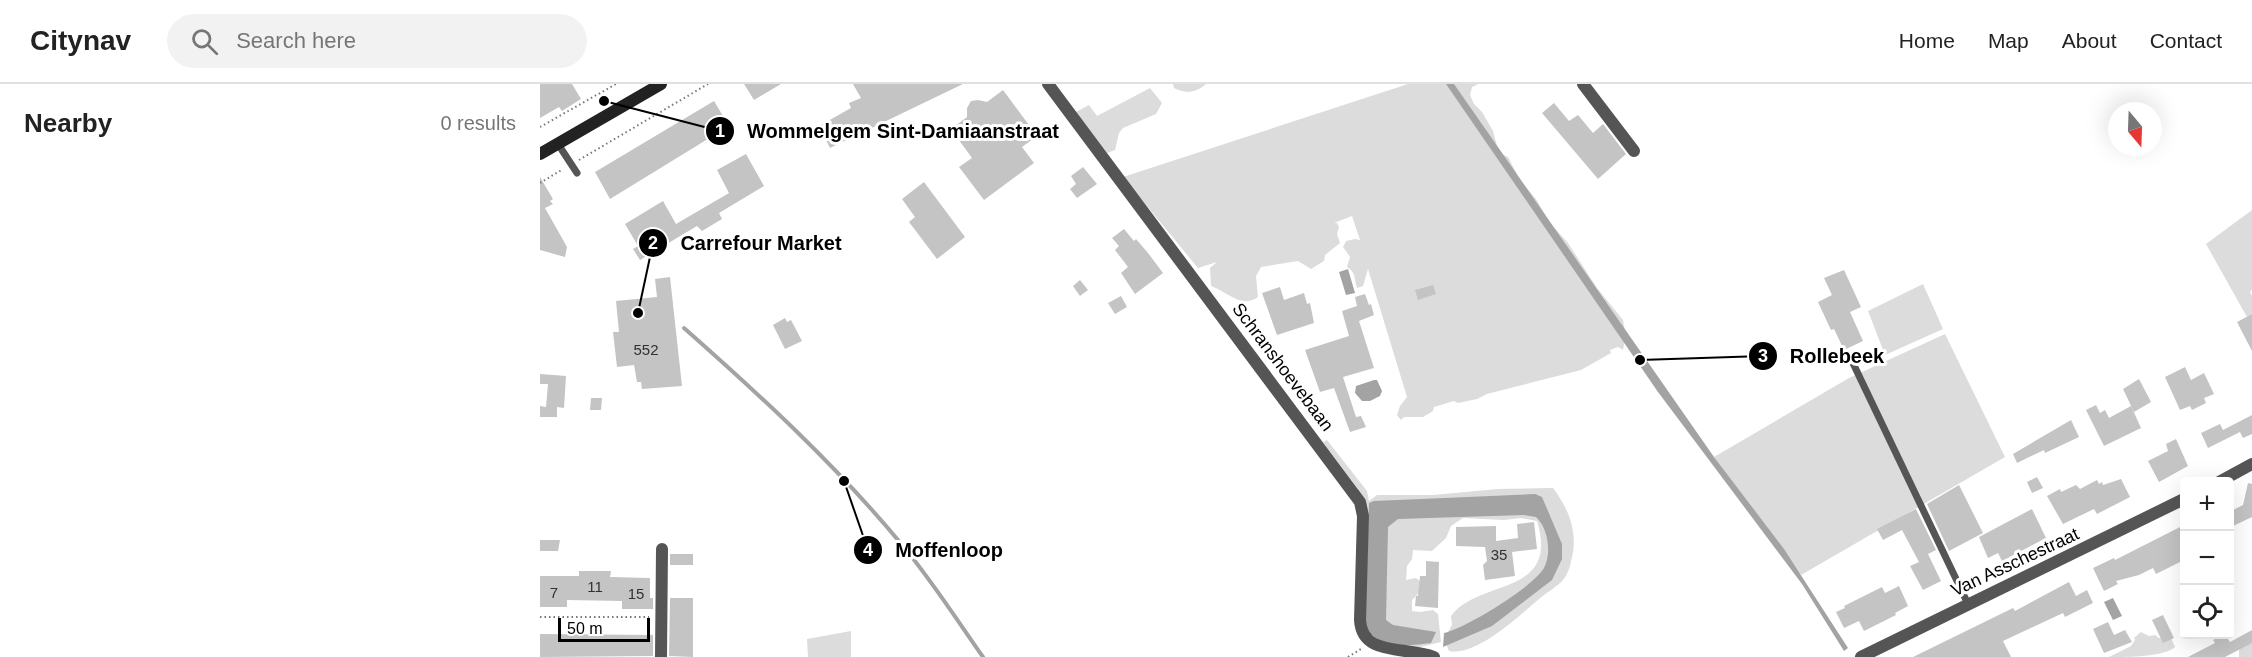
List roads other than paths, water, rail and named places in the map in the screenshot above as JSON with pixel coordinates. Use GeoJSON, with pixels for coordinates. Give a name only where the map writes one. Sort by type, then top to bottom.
{"type":"FeatureCollection","features":[{"type":"Feature","properties":{"kind":"main road"},"geometry":{"type":"LineString","coordinates":[[540,154],[661,84]]}},
{"type":"Feature","properties":{"kind":"street","name":"Schranshoevebaan"},"geometry":{"type":"LineString","coordinates":[[1048,84],[1360,502],[1363,516],[1360,629],[1365,640],[1369,644],[1434,657]]}},
{"type":"Feature","properties":{"kind":"street"},"geometry":{"type":"LineString","coordinates":[[1583,84],[1634,151]]}},
{"type":"Feature","properties":{"kind":"street"},"geometry":{"type":"LineString","coordinates":[[2227,477],[2252,464]]}},
{"type":"Feature","properties":{"kind":"street","name":"Van Asschestraat"},"geometry":{"type":"LineString","coordinates":[[1861,657],[2011,582],[2041,571],[2180,501]]}},
{"type":"Feature","properties":{"kind":"street"},"geometry":{"type":"LineString","coordinates":[[661,657],[662,549]]}},
{"type":"Feature","properties":{"kind":"lane"},"geometry":{"type":"LineString","coordinates":[[558,144],[577,172]]}},
{"type":"Feature","properties":{"kind":"lane"},"geometry":{"type":"LineString","coordinates":[[1851,359],[1968,604]]}},
{"type":"Feature","properties":{"kind":"waterway"},"geometry":{"type":"LineString","coordinates":[[684,328],[770,406],[878,516],[914,559],[983,657]]}},
{"type":"Feature","properties":{"kind":"place","name":"Wommelgem Sint-Damiaanstraat"},"geometry":{"type":"Point","coordinates":[604,101]}},
{"type":"Feature","properties":{"kind":"place","name":"Carrefour Market"},"geometry":{"type":"Point","coordinates":[638,313]}},
{"type":"Feature","properties":{"kind":"place","name":"Rollebeek"},"geometry":{"type":"Point","coordinates":[1640,360]}},
{"type":"Feature","properties":{"kind":"place","name":"Moffenloop"},"geometry":{"type":"Point","coordinates":[844,481]}}]}
